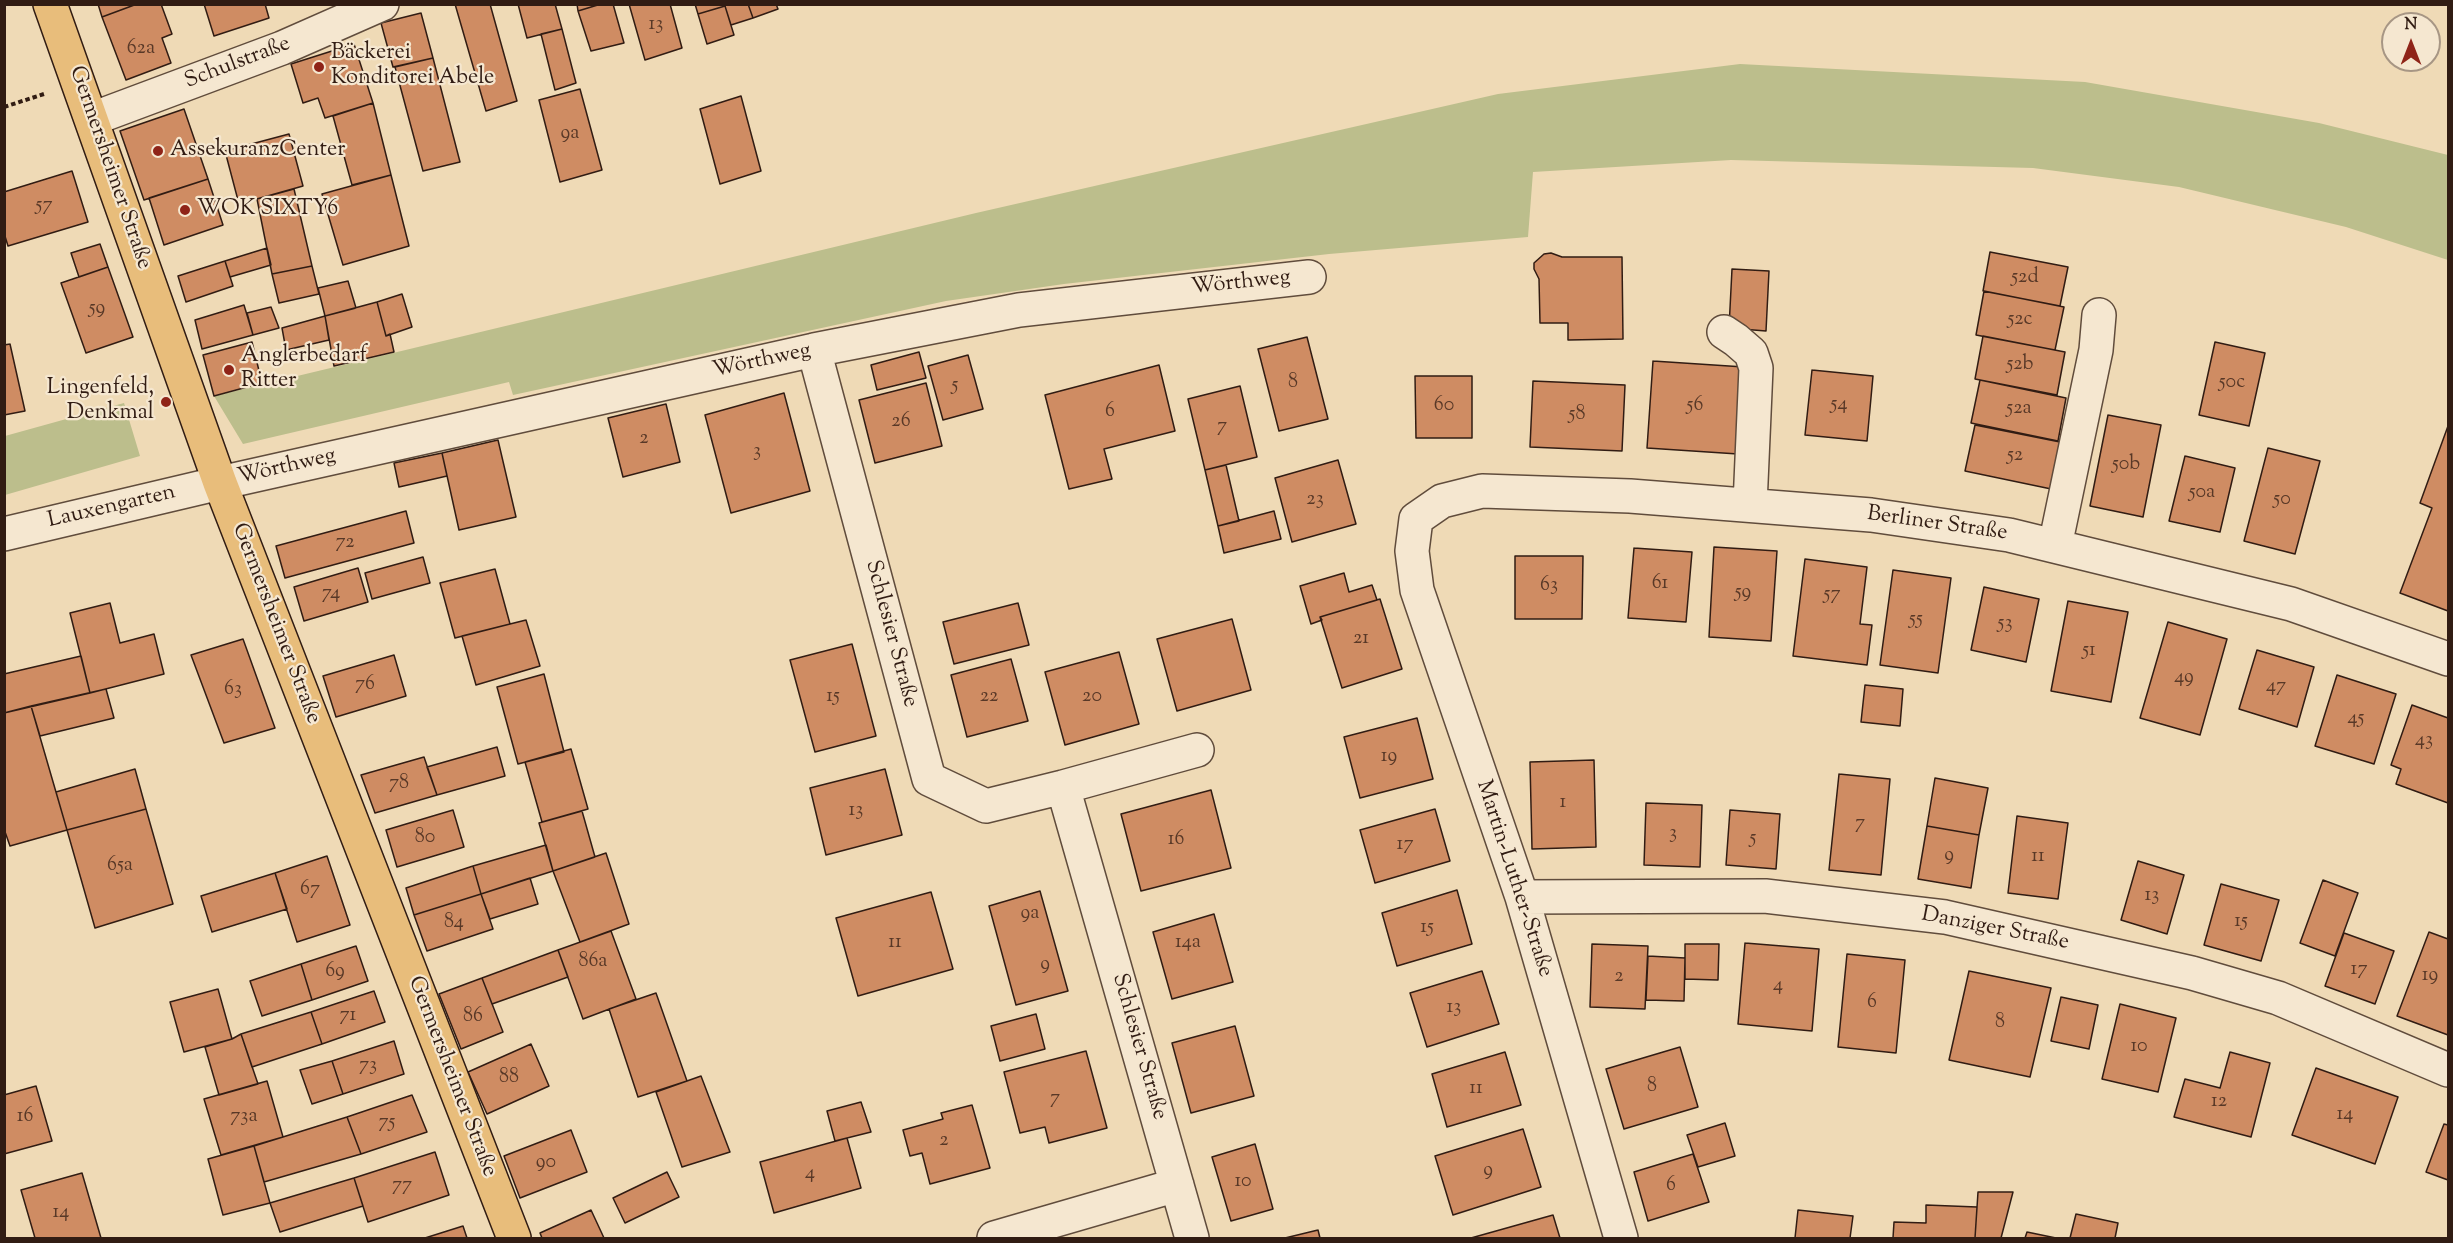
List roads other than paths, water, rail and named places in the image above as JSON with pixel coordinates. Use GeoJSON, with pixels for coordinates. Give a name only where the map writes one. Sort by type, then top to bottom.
{"type":"FeatureCollection","features":[{"type":"Feature","properties":{"kind":"main road","name":"Germersheimer Straße"},"geometry":{"type":"LineString","coordinates":[[50,4],[220,483],[514,1239]]}},
{"type":"Feature","properties":{"kind":"street","name":"Schulstraße"},"geometry":{"type":"LineString","coordinates":[[92,119],[282,48],[382,4]]}},
{"type":"Feature","properties":{"kind":"street","name":"Wörthweg"},"geometry":{"type":"LineString","coordinates":[[220,483],[814,350],[1019,310],[1309,277]]}},
{"type":"Feature","properties":{"kind":"street"},"geometry":{"type":"LineString","coordinates":[[2055,546],[2096,350],[2099,315]]}},
{"type":"Feature","properties":{"kind":"street"},"geometry":{"type":"LineString","coordinates":[[1724,332],[1751,353],[1756,368],[1750,505]]}},
{"type":"Feature","properties":{"kind":"street","name":"Schlesier Straße"},"geometry":{"type":"LineString","coordinates":[[814,350],[929,779],[986,807],[1197,750]]}},
{"type":"Feature","properties":{"kind":"street","name":"Lauxengarten"},"geometry":{"type":"LineString","coordinates":[[4,534],[220,483]]}},
{"type":"Feature","properties":{"kind":"street","name":"Berliner Straße"},"geometry":{"type":"LineString","coordinates":[[1416,519],[1442,501],[1482,491],[1630,496],[1871,515],[2009,535],[2291,604],[2448,659]]}},
{"type":"Feature","properties":{"kind":"street","name":"Martin-Luther-Straße"},"geometry":{"type":"LineString","coordinates":[[1416,519],[1412,551],[1417,590],[1522,897],[1621,1239]]}},
{"type":"Feature","properties":{"kind":"street","name":"Schlesier Straße"},"geometry":{"type":"LineString","coordinates":[[1063,786],[1192,1239]]}},
{"type":"Feature","properties":{"kind":"street","name":"Danziger Straße"},"geometry":{"type":"LineString","coordinates":[[1522,897],[1765,896],[1945,917],[2192,972],[2278,998],[2448,1070]]}},
{"type":"Feature","properties":{"kind":"street"},"geometry":{"type":"LineString","coordinates":[[994,1239],[1177,1185]]}},
{"type":"Feature","properties":{"kind":"place","name":"Bäckerei Konditorei Abele"},"geometry":{"type":"Point","coordinates":[319,67]}},
{"type":"Feature","properties":{"kind":"place","name":"AssekuranzCenter"},"geometry":{"type":"Point","coordinates":[158,151]}},
{"type":"Feature","properties":{"kind":"place","name":"WOK SIXTY6"},"geometry":{"type":"Point","coordinates":[185,210]}},
{"type":"Feature","properties":{"kind":"place","name":"Anglerbedarf Ritter"},"geometry":{"type":"Point","coordinates":[229,370]}},
{"type":"Feature","properties":{"kind":"place","name":"Lingenfeld, Denkmal"},"geometry":{"type":"Point","coordinates":[166,402]}}]}
